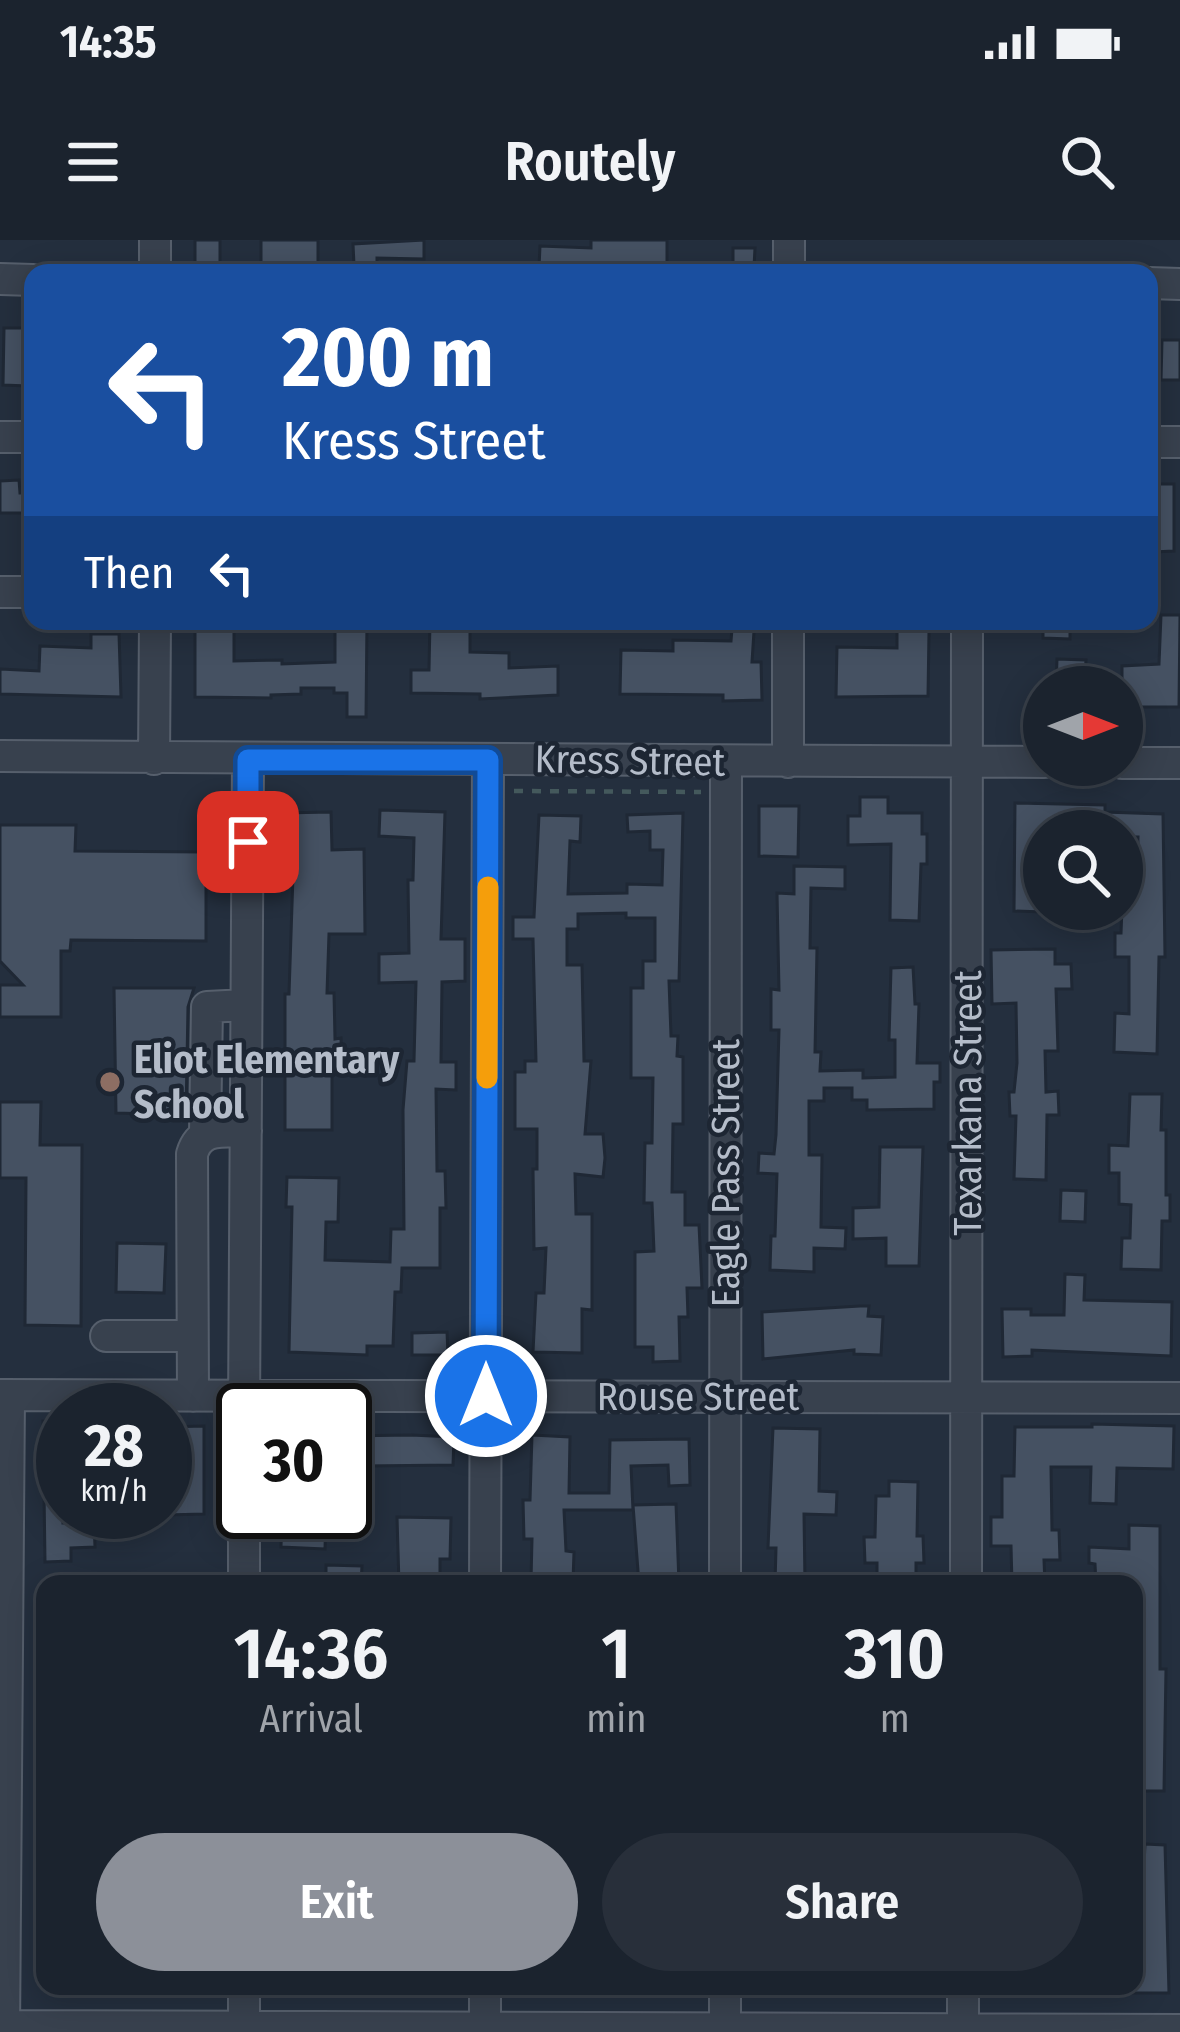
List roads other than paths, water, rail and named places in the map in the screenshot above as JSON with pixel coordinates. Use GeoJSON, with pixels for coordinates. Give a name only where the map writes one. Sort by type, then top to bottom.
{"type":"FeatureCollection","features":[{"type":"Feature","properties":{"kind":"street"},"geometry":{"type":"LineString","coordinates":[[154,630],[154,759]]}},
{"type":"Feature","properties":{"kind":"street"},"geometry":{"type":"LineString","coordinates":[[788,630],[788,762]]}},
{"type":"Feature","properties":{"kind":"street","name":"Texarkana Street"},"geometry":{"type":"LineString","coordinates":[[967,630],[967,1575]]}},
{"type":"Feature","properties":{"kind":"street","name":"Kress Street"},"geometry":{"type":"LineString","coordinates":[[0,756],[1023,762]]}},
{"type":"Feature","properties":{"kind":"street"},"geometry":{"type":"LineString","coordinates":[[244,1383],[248,760]]}},
{"type":"Feature","properties":{"kind":"street"},"geometry":{"type":"LineString","coordinates":[[485,1575],[488,760]]}},
{"type":"Feature","properties":{"kind":"street","name":"Eagle Pass Street"},"geometry":{"type":"LineString","coordinates":[[725,1575],[726,763]]}},
{"type":"Feature","properties":{"kind":"street"},"geometry":{"type":"LineString","coordinates":[[1143,763],[1180,763]]}},
{"type":"Feature","properties":{"kind":"street"},"geometry":{"type":"LineString","coordinates":[[206,1133],[208,1007],[246,1005]]}},
{"type":"Feature","properties":{"kind":"street"},"geometry":{"type":"LineString","coordinates":[[193,1396],[192,1154],[196,1140],[206,1133],[245,1131]]}},
{"type":"Feature","properties":{"kind":"street"},"geometry":{"type":"LineString","coordinates":[[106,1336],[192,1336]]}},
{"type":"Feature","properties":{"kind":"street"},"geometry":{"type":"LineString","coordinates":[[4,1395],[3,2028],[1180,2030]]}},
{"type":"Feature","properties":{"kind":"street","name":"Rouse Street"},"geometry":{"type":"LineString","coordinates":[[4,1395],[216,1399]]}},
{"type":"Feature","properties":{"kind":"street","name":"Rouse Street"},"geometry":{"type":"LineString","coordinates":[[372,1399],[1180,1398]]}},
{"type":"Feature","properties":{"kind":"street"},"geometry":{"type":"LineString","coordinates":[[244,1539],[244,1575]]}},
{"type":"Feature","properties":{"kind":"street"},"geometry":{"type":"LineString","coordinates":[[244,1995],[244,2030]]}},
{"type":"Feature","properties":{"kind":"street"},"geometry":{"type":"LineString","coordinates":[[484,1995],[484,2030]]}},
{"type":"Feature","properties":{"kind":"street"},"geometry":{"type":"LineString","coordinates":[[725,1995],[725,2030]]}},
{"type":"Feature","properties":{"kind":"street"},"geometry":{"type":"LineString","coordinates":[[963,1995],[963,2030]]}},
{"type":"Feature","properties":{"kind":"place","name":"Eliot Elementary School"},"geometry":{"type":"Point","coordinates":[110,1082]}}]}
